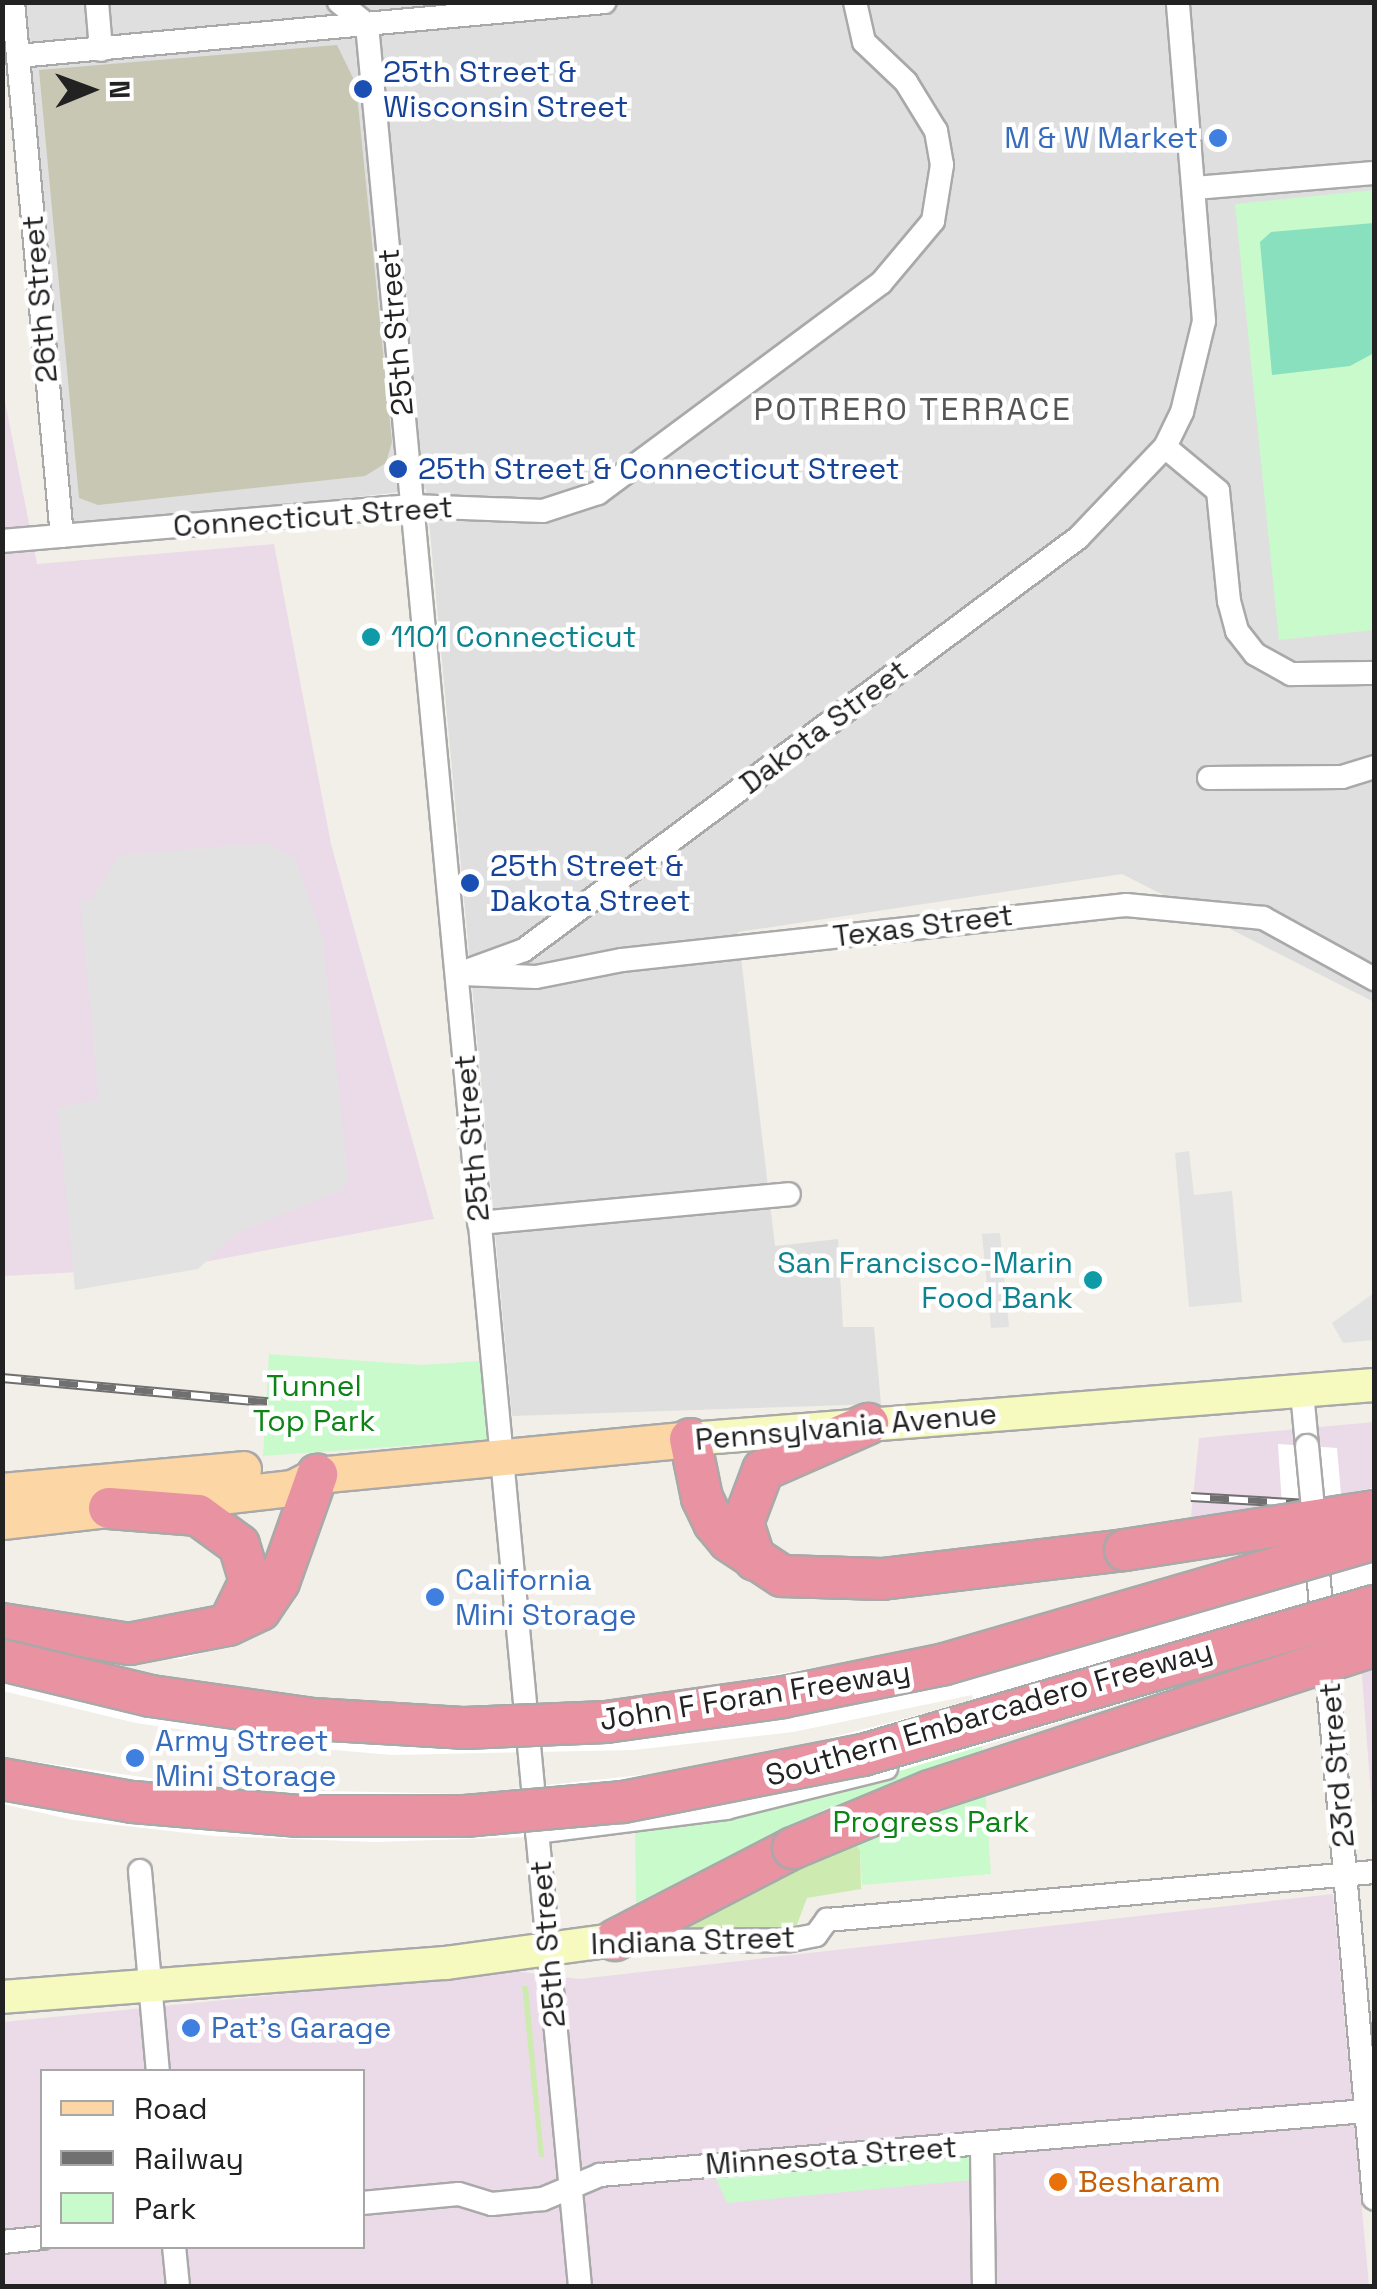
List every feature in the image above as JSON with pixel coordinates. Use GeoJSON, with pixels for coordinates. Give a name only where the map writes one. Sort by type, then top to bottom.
{"type":"FeatureCollection","features":[{"type":"Feature","properties":{"kind":"highway"},"geometry":{"type":"LineString","coordinates":[[755,1560],[744,1523],[763,1470],[868,1424]]}},
{"type":"Feature","properties":{"kind":"highway"},"geometry":{"type":"LineString","coordinates":[[690,1440],[702,1498],[714,1523],[755,1560],[803,1580],[882,1579],[1004,1568],[1374,1510]]}},
{"type":"Feature","properties":{"kind":"highway"},"geometry":{"type":"LineString","coordinates":[[2,1624],[129,1644],[222,1627],[260,1610],[279,1582],[317,1475]]}},
{"type":"Feature","properties":{"kind":"highway"},"geometry":{"type":"LineString","coordinates":[[109,1508],[198,1514],[239,1545],[250,1581],[222,1627]]}},
{"type":"Feature","properties":{"kind":"highway","name":"John F Foran Freeway"},"geometry":{"type":"LineString","coordinates":[[2,1660],[151,1696],[313,1719],[463,1728],[606,1722],[782,1698],[945,1664],[1374,1539]]}},
{"type":"Feature","properties":{"kind":"highway","name":"Southern Embarcadero Freeway"},"geometry":{"type":"LineString","coordinates":[[2,1780],[133,1802],[299,1816],[466,1816],[622,1802],[863,1755],[1374,1606]]}},
{"type":"Feature","properties":{"kind":"highway"},"geometry":{"type":"LineString","coordinates":[[615,1940],[793,1848],[930,1791],[1374,1646]]}},
{"type":"Feature","properties":{"kind":"main road","name":"Pennsylvania Avenue"},"geometry":{"type":"LineString","coordinates":[[2,1521],[292,1488],[317,1475],[868,1424],[1374,1385]]}},
{"type":"Feature","properties":{"kind":"main road","name":"Pennsylvania Avenue"},"geometry":{"type":"LineString","coordinates":[[2,1492],[290,1465],[317,1475]]}},
{"type":"Feature","properties":{"kind":"main road","name":"Indiana Street"},"geometry":{"type":"LineString","coordinates":[[2,1997],[548,1950],[615,1940]]}},
{"type":"Feature","properties":{"kind":"street","name":"26th Street"},"geometry":{"type":"LineString","coordinates":[[13,2],[62,536]]}},
{"type":"Feature","properties":{"kind":"street"},"geometry":{"type":"LineString","coordinates":[[97,2],[101,50]]}},
{"type":"Feature","properties":{"kind":"street"},"geometry":{"type":"LineString","coordinates":[[340,2],[367,25]]}},
{"type":"Feature","properties":{"kind":"street"},"geometry":{"type":"LineString","coordinates":[[18,56],[367,25],[495,8],[605,2]]}},
{"type":"Feature","properties":{"kind":"street","name":"Connecticut Street"},"geometry":{"type":"LineString","coordinates":[[2,541],[412,506],[542,511],[598,493],[882,283],[916,246],[940,193],[936,130],[906,82],[864,42],[855,2]]}},
{"type":"Feature","properties":{"kind":"street"},"geometry":{"type":"LineString","coordinates":[[1178,2],[1204,321],[1182,412],[1165,447],[1218,490],[1237,630],[1268,665],[1290,674],[1374,673]]}},
{"type":"Feature","properties":{"kind":"street","name":"25th Street"},"geometry":{"type":"LineString","coordinates":[[367,25],[580,2286]]}},
{"type":"Feature","properties":{"kind":"street"},"geometry":{"type":"LineString","coordinates":[[1194,188],[1374,173]]}},
{"type":"Feature","properties":{"kind":"street","name":"Dakota Street"},"geometry":{"type":"LineString","coordinates":[[458,974],[524,950],[1062,550],[1126,494],[1165,447]]}},
{"type":"Feature","properties":{"kind":"street"},"geometry":{"type":"LineString","coordinates":[[1209,778],[1342,778],[1374,767]]}},
{"type":"Feature","properties":{"kind":"street","name":"Texas Street"},"geometry":{"type":"LineString","coordinates":[[458,974],[536,977],[622,960],[1090,905],[1263,918],[1374,979]]}},
{"type":"Feature","properties":{"kind":"street"},"geometry":{"type":"LineString","coordinates":[[479,1223],[789,1194]]}},
{"type":"Feature","properties":{"kind":"street","name":"23rd Street"},"geometry":{"type":"LineString","coordinates":[[1302,1392],[1374,2198]]}},
{"type":"Feature","properties":{"kind":"street"},"geometry":{"type":"LineString","coordinates":[[537,1832],[726,1808],[832,1784],[1324,1637],[1374,1630]]}},
{"type":"Feature","properties":{"kind":"street"},"geometry":{"type":"LineString","coordinates":[[140,1871],[158,2069]]}},
{"type":"Feature","properties":{"kind":"street","name":"Indiana Street"},"geometry":{"type":"LineString","coordinates":[[615,1940],[816,1935],[827,1920],[1374,1872]]}},
{"type":"Feature","properties":{"kind":"street","name":"Minnesota Street"},"geometry":{"type":"LineString","coordinates":[[365,2204],[459,2194],[492,2204],[572,2191],[600,2175],[944,2142],[982,2146],[1366,2111]]}},
{"type":"Feature","properties":{"kind":"street"},"geometry":{"type":"LineString","coordinates":[[982,2146],[984,2286]]}},
{"type":"Feature","properties":{"kind":"street"},"geometry":{"type":"LineString","coordinates":[[2,2242],[40,2238]]}},
{"type":"Feature","properties":{"kind":"street"},"geometry":{"type":"LineString","coordinates":[[174,2249],[178,2286]]}},
{"type":"Feature","properties":{"kind":"shaded area"},"geometry":{"type":"Polygon","coordinates":[[[3,3],[1374,3],[1374,1002],[1122,874],[738,932],[775,1246],[838,1239],[843,1327],[874,1327],[881,1404],[512,1416],[426,489],[64,530],[3,3]]]}},
{"type":"Feature","properties":{"kind":"shaded area"},"geometry":{"type":"Polygon","coordinates":[[[337,45],[356,84],[392,442],[386,463],[365,476],[98,505],[79,498],[39,70],[337,45]]]}},
{"type":"Feature","properties":{"kind":"shaded area"},"geometry":{"type":"Polygon","coordinates":[[[2,386],[37,564],[274,544],[331,844],[434,1219],[177,1267],[3,1276],[2,386]]]}},
{"type":"Feature","properties":{"kind":"shaded area"},"geometry":{"type":"Polygon","coordinates":[[[266,843],[295,859],[323,939],[348,1177],[344,1189],[236,1233],[198,1269],[75,1290],[58,1107],[99,1100],[80,901],[91,900],[119,855],[266,843]]]}},
{"type":"Feature","properties":{"kind":"shaded area"},"geometry":{"type":"Polygon","coordinates":[[[1189,1151],[1194,1195],[1232,1191],[1242,1302],[1189,1307],[1175,1153],[1189,1151]]]}},
{"type":"Feature","properties":{"kind":"shaded area"},"geometry":{"type":"Polygon","coordinates":[[[1000,1233],[1009,1327],[991,1328],[982,1234],[1000,1233]]]}},
{"type":"Feature","properties":{"kind":"shaded area"},"geometry":{"type":"Polygon","coordinates":[[[1374,1293],[1374,1340],[1343,1343],[1332,1323],[1374,1293]]]}},
{"type":"Feature","properties":{"kind":"shaded area"},"geometry":{"type":"Polygon","coordinates":[[[1374,1422],[1374,1592],[1340,1537],[1190,1526],[1199,1438],[1374,1422]]]}},
{"type":"Feature","properties":{"kind":"shaded area"},"geometry":{"type":"Polygon","coordinates":[[[1374,1661],[1374,1835],[1361,1663],[1374,1661]]]}},
{"type":"Feature","properties":{"kind":"shaded area"},"geometry":{"type":"Polygon","coordinates":[[[1333,1894],[1369,2286],[3,2286],[3,2022],[514,1971],[579,1979],[1333,1894]]]}},
{"type":"Feature","properties":{"kind":"green space"},"geometry":{"type":"Polygon","coordinates":[[[1374,190],[1374,630],[1279,640],[1235,204],[1374,190]]]}},
{"type":"Feature","properties":{"kind":"green space"},"geometry":{"type":"Polygon","coordinates":[[[1374,223],[1374,353],[1350,366],[1272,375],[1260,242],[1271,232],[1374,223]]]}},
{"type":"Feature","properties":{"kind":"green space","name":"Tunnel Top Park"},"geometry":{"type":"Polygon","coordinates":[[[269,1354],[421,1365],[480,1361],[488,1440],[263,1456],[269,1354]]]}},
{"type":"Feature","properties":{"kind":"green space","name":"Progress Park"},"geometry":{"type":"Polygon","coordinates":[[[982,1746],[991,1874],[862,1885],[860,1850],[829,1807],[636,1903],[635,1821],[982,1746]]]}},
{"type":"Feature","properties":{"kind":"green space"},"geometry":{"type":"Polygon","coordinates":[[[849,1835],[860,1850],[861,1889],[807,1898],[795,1930],[685,1930],[684,1924],[849,1835]]]}},
{"type":"Feature","properties":{"kind":"green space"},"geometry":{"type":"Polygon","coordinates":[[[522,1986],[528,1986],[544,2157],[539,2157],[522,1986]]]}},
{"type":"Feature","properties":{"kind":"green space"},"geometry":{"type":"Polygon","coordinates":[[[964,2152],[979,2166],[981,2179],[727,2203],[713,2172],[964,2152]]]}},
{"type":"Feature","properties":{"kind":"pier"},"geometry":{"type":"Polygon","coordinates":[[[1278,1444],[1337,1448],[1341,1494],[1374,1488],[1374,1664],[1331,1640],[873,1779],[529,1837],[375,1842],[214,1836],[73,1820],[3,1804],[3,1757],[225,1789],[465,1794],[716,1767],[974,1701],[972,1695],[793,1732],[634,1750],[392,1755],[300,1747],[136,1723],[3,1691],[3,1616],[117,1629],[210,1613],[222,1647],[181,1659],[83,1659],[82,1665],[220,1691],[401,1708],[635,1699],[933,1647],[1266,1549],[1265,1535],[930,1592],[829,1598],[783,1594],[738,1575],[768,1549],[813,1569],[1169,1528],[1282,1505],[1278,1444]]]}},
{"type":"Feature","properties":{"kind":"railway"},"geometry":{"type":"LineString","coordinates":[[2,1378],[268,1402]]}},
{"type":"Feature","properties":{"kind":"railway"},"geometry":{"type":"LineString","coordinates":[[1191,1497],[1374,1508]]}},
{"type":"Feature","properties":{"kind":"place","name":"25th Street & Wisconsin Street"},"geometry":{"type":"Point","coordinates":[363,89]}},
{"type":"Feature","properties":{"kind":"place","name":"M & W Market"},"geometry":{"type":"Point","coordinates":[1218,138]}},
{"type":"Feature","properties":{"kind":"place","name":"25th Street & Connecticut Street"},"geometry":{"type":"Point","coordinates":[398,469]}},
{"type":"Feature","properties":{"kind":"place","name":"1101 Connecticut"},"geometry":{"type":"Point","coordinates":[371,637]}},
{"type":"Feature","properties":{"kind":"place","name":"25th Street & Dakota Street"},"geometry":{"type":"Point","coordinates":[470,883]}},
{"type":"Feature","properties":{"kind":"place","name":"San Francisco-Marin Food Bank"},"geometry":{"type":"Point","coordinates":[1093,1280]}},
{"type":"Feature","properties":{"kind":"place","name":"California Mini Storage"},"geometry":{"type":"Point","coordinates":[435,1597]}},
{"type":"Feature","properties":{"kind":"place","name":"Army Street Mini Storage"},"geometry":{"type":"Point","coordinates":[135,1758]}},
{"type":"Feature","properties":{"kind":"place","name":"Pat's Garage"},"geometry":{"type":"Point","coordinates":[191,2028]}},
{"type":"Feature","properties":{"kind":"place","name":"Besharam"},"geometry":{"type":"Point","coordinates":[1058,2182]}},
{"type":"Feature","properties":{"kind":"district","name":"POTRERO TERRACE"},"geometry":{"type":"Point","coordinates":[913,409]}}]}
